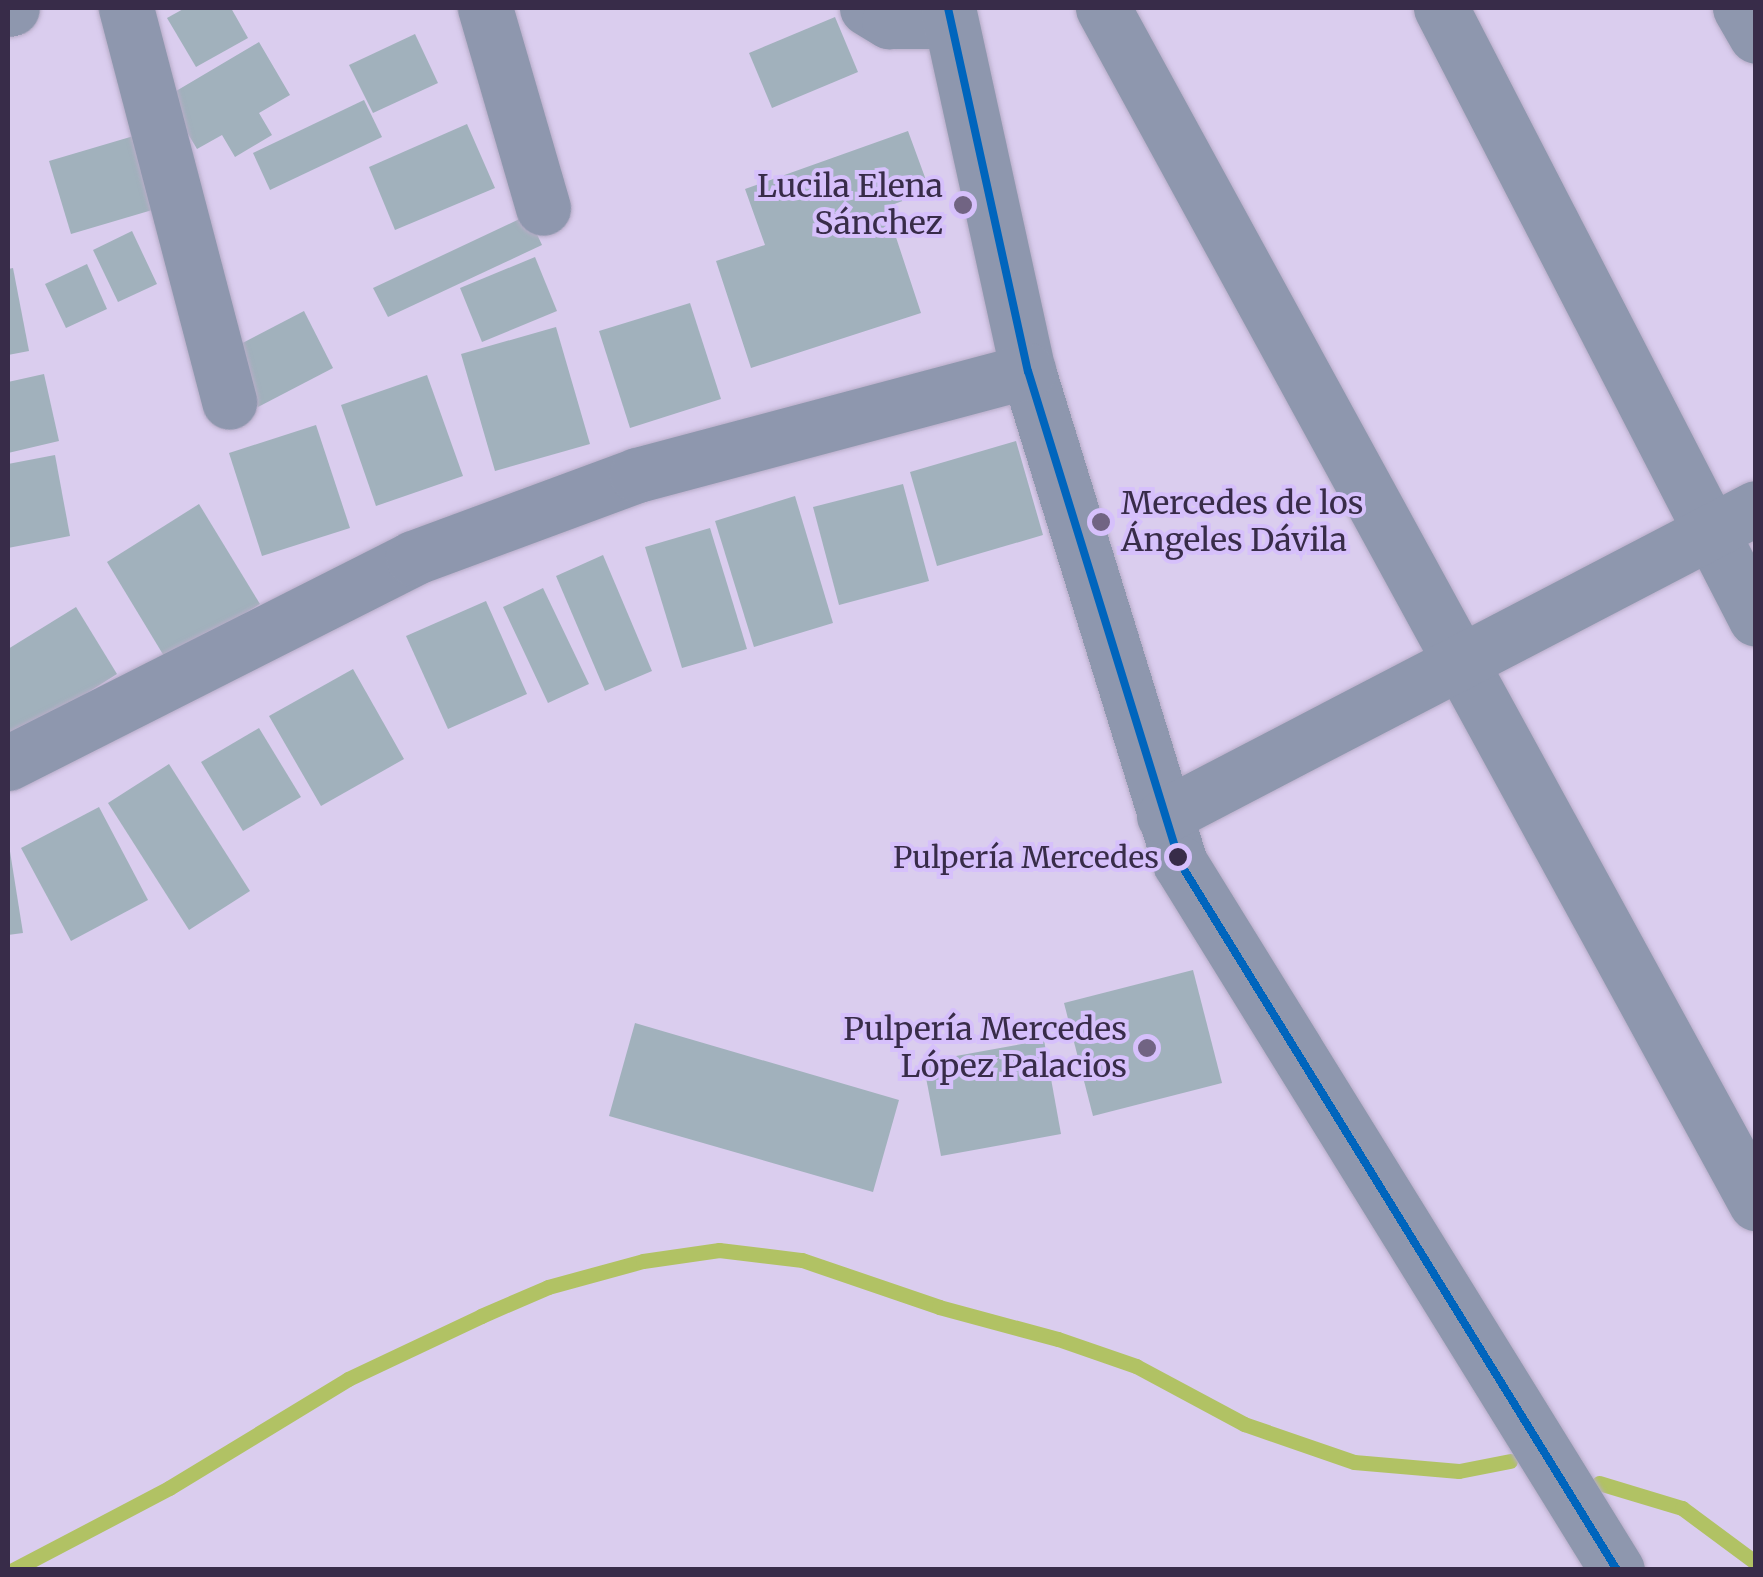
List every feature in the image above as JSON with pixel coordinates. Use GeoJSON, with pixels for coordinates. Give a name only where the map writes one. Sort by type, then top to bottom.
{"type":"FeatureCollection","features":[{"type":"Feature","properties":{"kind":"street"},"geometry":{"type":"LineString","coordinates":[[126,8],[228,402]]}},
{"type":"Feature","properties":{"kind":"street"},"geometry":{"type":"LineString","coordinates":[[484,8],[542,208]]}},
{"type":"Feature","properties":{"kind":"street"},"geometry":{"type":"LineString","coordinates":[[868,8],[888,21],[948,14],[1028,371],[1180,863],[1617,1570]]}},
{"type":"Feature","properties":{"kind":"street"},"geometry":{"type":"LineString","coordinates":[[1103,8],[1756,1202]]}},
{"type":"Feature","properties":{"kind":"street"},"geometry":{"type":"LineString","coordinates":[[1441,8],[1733,520],[1756,619]]}},
{"type":"Feature","properties":{"kind":"street"},"geometry":{"type":"LineString","coordinates":[[1740,8],[1756,36]]}},
{"type":"Feature","properties":{"kind":"street"},"geometry":{"type":"LineString","coordinates":[[8,763],[413,558],[637,476],[1028,371]]}},
{"type":"Feature","properties":{"kind":"street"},"geometry":{"type":"LineString","coordinates":[[1164,816],[1733,520]]}},
{"type":"Feature","properties":{"kind":"building"},"geometry":{"type":"Polygon","coordinates":[[[185,8],[231,8],[248,38],[196,67],[167,18],[185,8]]]}},
{"type":"Feature","properties":{"kind":"building"},"geometry":{"type":"Polygon","coordinates":[[[835,17],[858,72],[772,108],[749,53],[835,17]]]}},
{"type":"Feature","properties":{"kind":"building"},"geometry":{"type":"Polygon","coordinates":[[[415,34],[438,83],[373,113],[349,65],[415,34]]]}},
{"type":"Feature","properties":{"kind":"building"},"geometry":{"type":"Polygon","coordinates":[[[259,42],[290,95],[259,113],[272,135],[235,157],[222,135],[197,149],[166,97],[259,42]]]}},
{"type":"Feature","properties":{"kind":"building"},"geometry":{"type":"Polygon","coordinates":[[[364,100],[382,137],[270,190],[253,153],[364,100]]]}},
{"type":"Feature","properties":{"kind":"building"},"geometry":{"type":"Polygon","coordinates":[[[467,124],[495,188],[395,230],[369,167],[467,124]]]}},
{"type":"Feature","properties":{"kind":"building"},"geometry":{"type":"Polygon","coordinates":[[[908,131],[930,191],[886,207],[921,313],[751,368],[716,261],[765,245],[745,189],[908,131]]]}},
{"type":"Feature","properties":{"kind":"building"},"geometry":{"type":"Polygon","coordinates":[[[137,135],[159,208],[71,234],[49,161],[137,135]]]}},
{"type":"Feature","properties":{"kind":"building"},"geometry":{"type":"Polygon","coordinates":[[[528,215],[542,245],[388,317],[373,288],[528,215]]]}},
{"type":"Feature","properties":{"kind":"building"},"geometry":{"type":"Polygon","coordinates":[[[132,231],[157,284],[118,302],[93,250],[132,231]]]}},
{"type":"Feature","properties":{"kind":"building"},"geometry":{"type":"Polygon","coordinates":[[[535,257],[557,311],[482,342],[460,288],[535,257]]]}},
{"type":"Feature","properties":{"kind":"building"},"geometry":{"type":"Polygon","coordinates":[[[87,264],[107,309],[66,328],[45,284],[87,264]]]}},
{"type":"Feature","properties":{"kind":"building"},"geometry":{"type":"Polygon","coordinates":[[[13,268],[29,351],[8,355],[8,269],[13,268]]]}},
{"type":"Feature","properties":{"kind":"building"},"geometry":{"type":"Polygon","coordinates":[[[690,303],[721,399],[630,428],[599,331],[690,303]]]}},
{"type":"Feature","properties":{"kind":"building"},"geometry":{"type":"Polygon","coordinates":[[[304,311],[333,368],[258,407],[229,350],[304,311]]]}},
{"type":"Feature","properties":{"kind":"building"},"geometry":{"type":"Polygon","coordinates":[[[556,327],[590,444],[495,471],[461,354],[556,327]]]}},
{"type":"Feature","properties":{"kind":"building"},"geometry":{"type":"Polygon","coordinates":[[[44,374],[59,441],[8,453],[8,382],[44,374]]]}},
{"type":"Feature","properties":{"kind":"building"},"geometry":{"type":"Polygon","coordinates":[[[427,375],[463,476],[376,506],[341,405],[427,375]]]}},
{"type":"Feature","properties":{"kind":"building"},"geometry":{"type":"Polygon","coordinates":[[[316,425],[350,528],[262,556],[229,453],[316,425]]]}},
{"type":"Feature","properties":{"kind":"building"},"geometry":{"type":"Polygon","coordinates":[[[1016,441],[1043,535],[937,566],[910,472],[1016,441]]]}},
{"type":"Feature","properties":{"kind":"building"},"geometry":{"type":"Polygon","coordinates":[[[55,455],[70,536],[8,548],[8,464],[55,455]]]}},
{"type":"Feature","properties":{"kind":"building"},"geometry":{"type":"Polygon","coordinates":[[[903,484],[929,581],[839,605],[813,507],[903,484]]]}},
{"type":"Feature","properties":{"kind":"building"},"geometry":{"type":"Polygon","coordinates":[[[795,496],[833,623],[754,647],[715,521],[795,496]]]}},
{"type":"Feature","properties":{"kind":"building"},"geometry":{"type":"Polygon","coordinates":[[[199,504],[260,604],[167,661],[107,562],[199,504]]]}},
{"type":"Feature","properties":{"kind":"building"},"geometry":{"type":"Polygon","coordinates":[[[710,528],[747,649],[682,668],[645,547],[710,528]]]}},
{"type":"Feature","properties":{"kind":"building"},"geometry":{"type":"Polygon","coordinates":[[[603,555],[652,671],[605,691],[556,576],[603,555]]]}},
{"type":"Feature","properties":{"kind":"building"},"geometry":{"type":"Polygon","coordinates":[[[543,588],[589,684],[548,703],[503,607],[543,588]]]}},
{"type":"Feature","properties":{"kind":"building"},"geometry":{"type":"Polygon","coordinates":[[[486,601],[527,694],[448,729],[406,636],[486,601]]]}},
{"type":"Feature","properties":{"kind":"building"},"geometry":{"type":"Polygon","coordinates":[[[76,607],[117,674],[8,743],[8,649],[76,607]]]}},
{"type":"Feature","properties":{"kind":"building"},"geometry":{"type":"Polygon","coordinates":[[[353,669],[404,759],[321,806],[269,716],[353,669]]]}},
{"type":"Feature","properties":{"kind":"building"},"geometry":{"type":"Polygon","coordinates":[[[259,728],[301,797],[243,831],[201,762],[259,728]]]}},
{"type":"Feature","properties":{"kind":"building"},"geometry":{"type":"Polygon","coordinates":[[[169,764],[250,891],[189,930],[108,803],[169,764]]]}},
{"type":"Feature","properties":{"kind":"building"},"geometry":{"type":"Polygon","coordinates":[[[99,807],[148,900],[71,941],[21,848],[99,807]]]}},
{"type":"Feature","properties":{"kind":"building"},"geometry":{"type":"Polygon","coordinates":[[[8,839],[23,933],[8,935],[8,839]]]}},
{"type":"Feature","properties":{"kind":"building"},"geometry":{"type":"Polygon","coordinates":[[[1193,970],[1222,1083],[1093,1116],[1064,1003],[1193,970]]]}},
{"type":"Feature","properties":{"kind":"building"},"geometry":{"type":"Polygon","coordinates":[[[635,1023],[899,1100],[873,1192],[609,1116],[635,1023]]]}},
{"type":"Feature","properties":{"kind":"building"},"geometry":{"type":"Polygon","coordinates":[[[1044,1040],[1061,1134],[941,1156],[923,1062],[1044,1040]]]}},
{"type":"Feature","properties":{"kind":"waterway"},"geometry":{"type":"LineString","coordinates":[[13,1570],[169,1488],[348,1379],[481,1316],[548,1287],[643,1261],[719,1250],[802,1260],[939,1307],[1058,1339],[1136,1366],[1244,1424],[1354,1462],[1459,1471],[1510,1461]]}},
{"type":"Feature","properties":{"kind":"waterway"},"geometry":{"type":"LineString","coordinates":[[1599,1483],[1682,1508],[1756,1563]]}},
{"type":"Feature","properties":{"kind":"transit line"},"geometry":{"type":"LineString","coordinates":[[948,8],[1028,371],[1180,863],[1617,1570]]}},
{"type":"Feature","properties":{"kind":"place","name":"Lucila Elena Sánchez"},"geometry":{"type":"Point","coordinates":[963,205]}},
{"type":"Feature","properties":{"kind":"place","name":"Mercedes de los Ángeles Dávila"},"geometry":{"type":"Point","coordinates":[1101,522]}},
{"type":"Feature","properties":{"kind":"place","name":"Pulpería Mercedes"},"geometry":{"type":"Point","coordinates":[1178,857]}},
{"type":"Feature","properties":{"kind":"place","name":"Pulpería Mercedes López Palacios"},"geometry":{"type":"Point","coordinates":[1147,1048]}}]}
